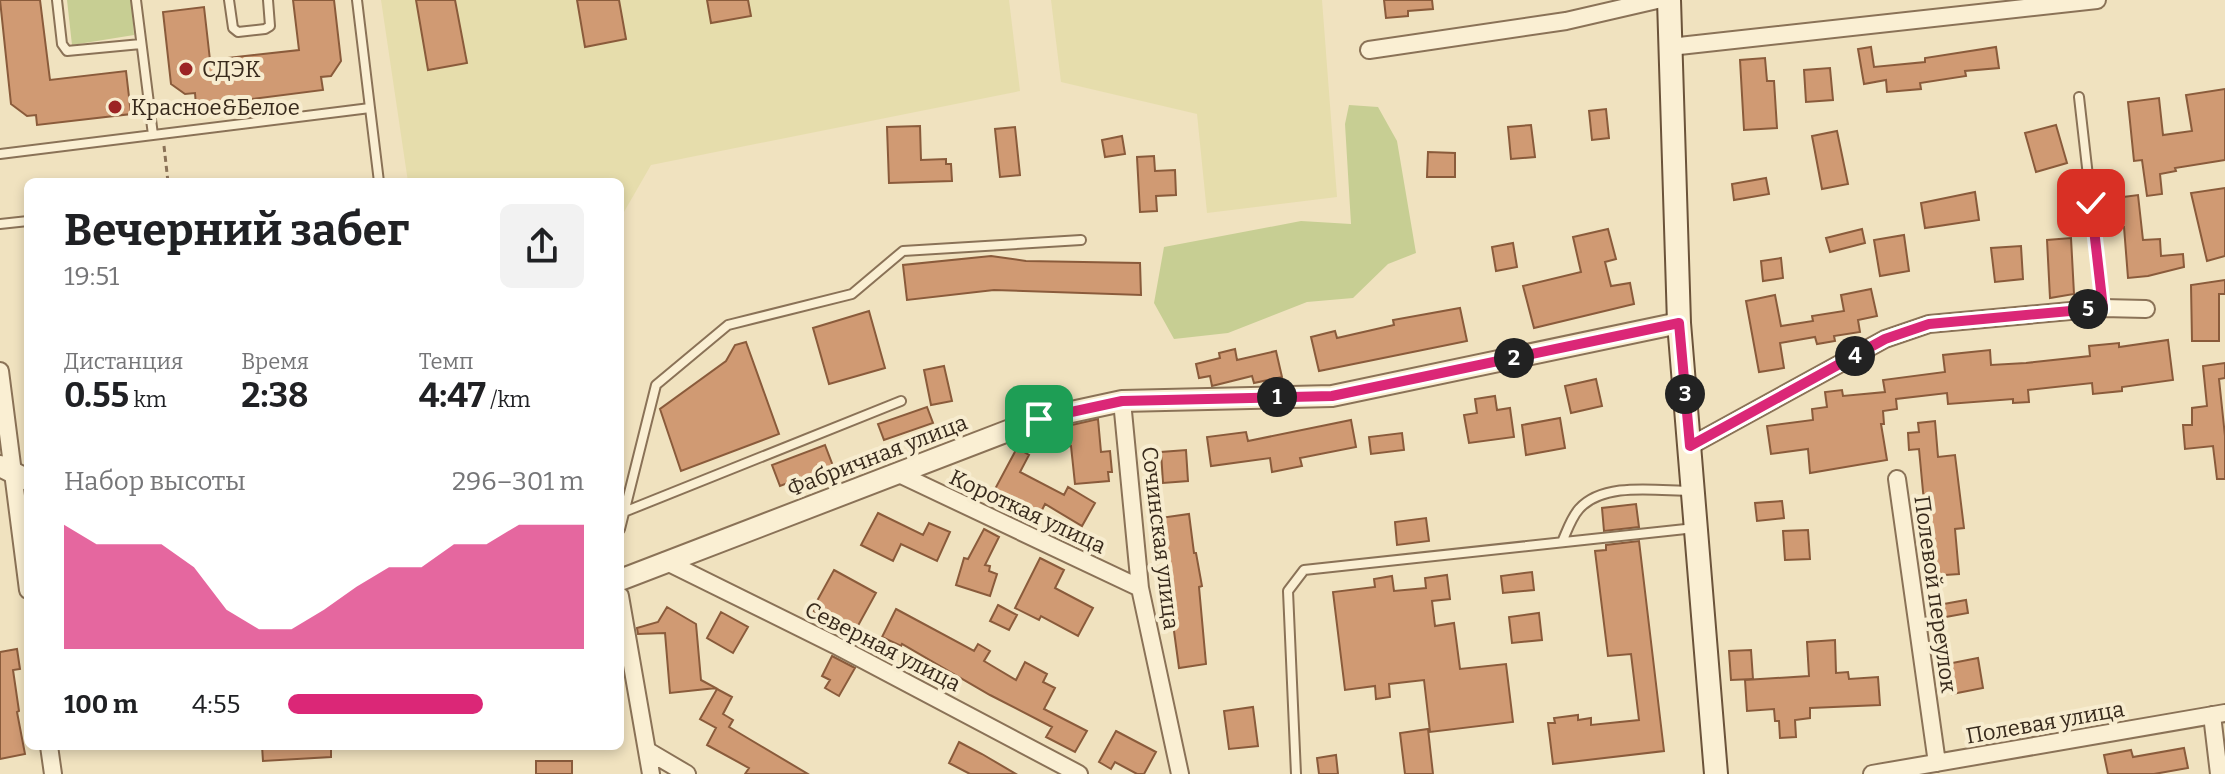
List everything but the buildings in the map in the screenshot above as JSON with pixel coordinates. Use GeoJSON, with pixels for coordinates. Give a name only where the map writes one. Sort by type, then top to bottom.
{"type":"FeatureCollection","features":[{"type":"Feature","properties":{"kind":"main road"},"geometry":{"type":"LineString","coordinates":[[1669,0],[1679,323],[1716,774]]}},
{"type":"Feature","properties":{"kind":"street"},"geometry":{"type":"LineString","coordinates":[[1369,50],[1566,21],[1657,0]]}},
{"type":"Feature","properties":{"kind":"street"},"geometry":{"type":"LineString","coordinates":[[1670,47],[2097,0]]}},
{"type":"Feature","properties":{"kind":"street"},"geometry":{"type":"LineString","coordinates":[[1690,446],[1885,339],[1929,324],[2103,308],[2146,309]]}},
{"type":"Feature","properties":{"kind":"street","name":"Фабричная улица"},"geometry":{"type":"LineString","coordinates":[[624,578],[1039,419],[1122,401],[1332,396],[1679,323]]}},
{"type":"Feature","properties":{"kind":"street"},"geometry":{"type":"LineString","coordinates":[[0,371],[24,559]]}},
{"type":"Feature","properties":{"kind":"street","name":"Сочинская улица"},"geometry":{"type":"LineString","coordinates":[[1122,401],[1140,588],[1180,774]]}},
{"type":"Feature","properties":{"kind":"street","name":"Короткая улица"},"geometry":{"type":"LineString","coordinates":[[897,473],[1140,588]]}},
{"type":"Feature","properties":{"kind":"street","name":"Полевой переулок"},"geometry":{"type":"LineString","coordinates":[[1897,479],[1937,763]]}},
{"type":"Feature","properties":{"kind":"street","name":"Северная улица"},"geometry":{"type":"LineString","coordinates":[[665,561],[835,645],[1079,774]]}},
{"type":"Feature","properties":{"kind":"street"},"geometry":{"type":"LineString","coordinates":[[624,618],[651,774]]}},
{"type":"Feature","properties":{"kind":"street"},"geometry":{"type":"LineString","coordinates":[[2219,714],[2219,774]]}},
{"type":"Feature","properties":{"kind":"street","name":"Полевая улица"},"geometry":{"type":"LineString","coordinates":[[1872,774],[2219,714]]}},
{"type":"Feature","properties":{"kind":"street"},"geometry":{"type":"LineString","coordinates":[[50,750],[53,774]]}},
{"type":"Feature","properties":{"kind":"street"},"geometry":{"type":"LineString","coordinates":[[648,751],[687,774]]}},
{"type":"Feature","properties":{"kind":"lane"},"geometry":{"type":"LineString","coordinates":[[57,0],[62,44],[67,51],[141,44]]}},
{"type":"Feature","properties":{"kind":"lane"},"geometry":{"type":"LineString","coordinates":[[136,0],[157,134]]}},
{"type":"Feature","properties":{"kind":"lane"},"geometry":{"type":"LineString","coordinates":[[229,0],[233,28],[238,32],[268,28],[271,22],[268,0]]}},
{"type":"Feature","properties":{"kind":"lane"},"geometry":{"type":"LineString","coordinates":[[357,0],[379,178]]}},
{"type":"Feature","properties":{"kind":"lane"},"geometry":{"type":"LineString","coordinates":[[2079,97],[2103,308]]}},
{"type":"Feature","properties":{"kind":"lane"},"geometry":{"type":"LineString","coordinates":[[0,154],[370,108]]}},
{"type":"Feature","properties":{"kind":"lane"},"geometry":{"type":"LineString","coordinates":[[0,224],[24,221]]}},
{"type":"Feature","properties":{"kind":"lane"},"geometry":{"type":"LineString","coordinates":[[624,512],[656,385],[728,325],[852,294],[903,251],[1081,240]]}},
{"type":"Feature","properties":{"kind":"lane"},"geometry":{"type":"LineString","coordinates":[[624,512],[901,401]]}},
{"type":"Feature","properties":{"kind":"lane"},"geometry":{"type":"LineString","coordinates":[[1562,542],[1577,510],[1591,498],[1636,490],[1693,491]]}},
{"type":"Feature","properties":{"kind":"lane"},"geometry":{"type":"LineString","coordinates":[[1296,774],[1288,591],[1304,570],[1696,528]]}},
{"type":"Feature","properties":{"kind":"path"},"geometry":{"type":"LineString","coordinates":[[157,134],[167,178]]}},
{"type":"Feature","properties":{"kind":"shaded area"},"geometry":{"type":"Polygon","coordinates":[[[381,0],[1009,0],[1020,91],[651,165],[624,212],[624,178],[407,178],[381,0]]]}},
{"type":"Feature","properties":{"kind":"shaded area"},"geometry":{"type":"Polygon","coordinates":[[[1051,0],[1322,0],[1337,197],[1207,213],[1197,114],[1061,82],[1051,0]]]}},
{"type":"Feature","properties":{"kind":"green space"},"geometry":{"type":"Polygon","coordinates":[[[67,0],[131,0],[134,35],[72,45],[67,0]]]}},
{"type":"Feature","properties":{"kind":"green space"},"geometry":{"type":"Polygon","coordinates":[[[1349,105],[1378,107],[1397,141],[1416,253],[1388,264],[1353,298],[1307,302],[1228,333],[1174,339],[1154,303],[1164,247],[1301,221],[1351,224],[1345,124],[1349,105]]]}},
{"type":"Feature","properties":{"kind":"place","name":"СДЭК"},"geometry":{"type":"Point","coordinates":[186,69]}},
{"type":"Feature","properties":{"kind":"place","name":"Красное&Белое"},"geometry":{"type":"Point","coordinates":[115,107]}},
{"type":"Feature","properties":{"kind":"route"},"geometry":{"type":"LineString","coordinates":[[1039,419],[1122,401],[1332,396],[1679,323],[1690,446],[1885,339],[1929,324],[2103,308],[2091,203]]}}]}
